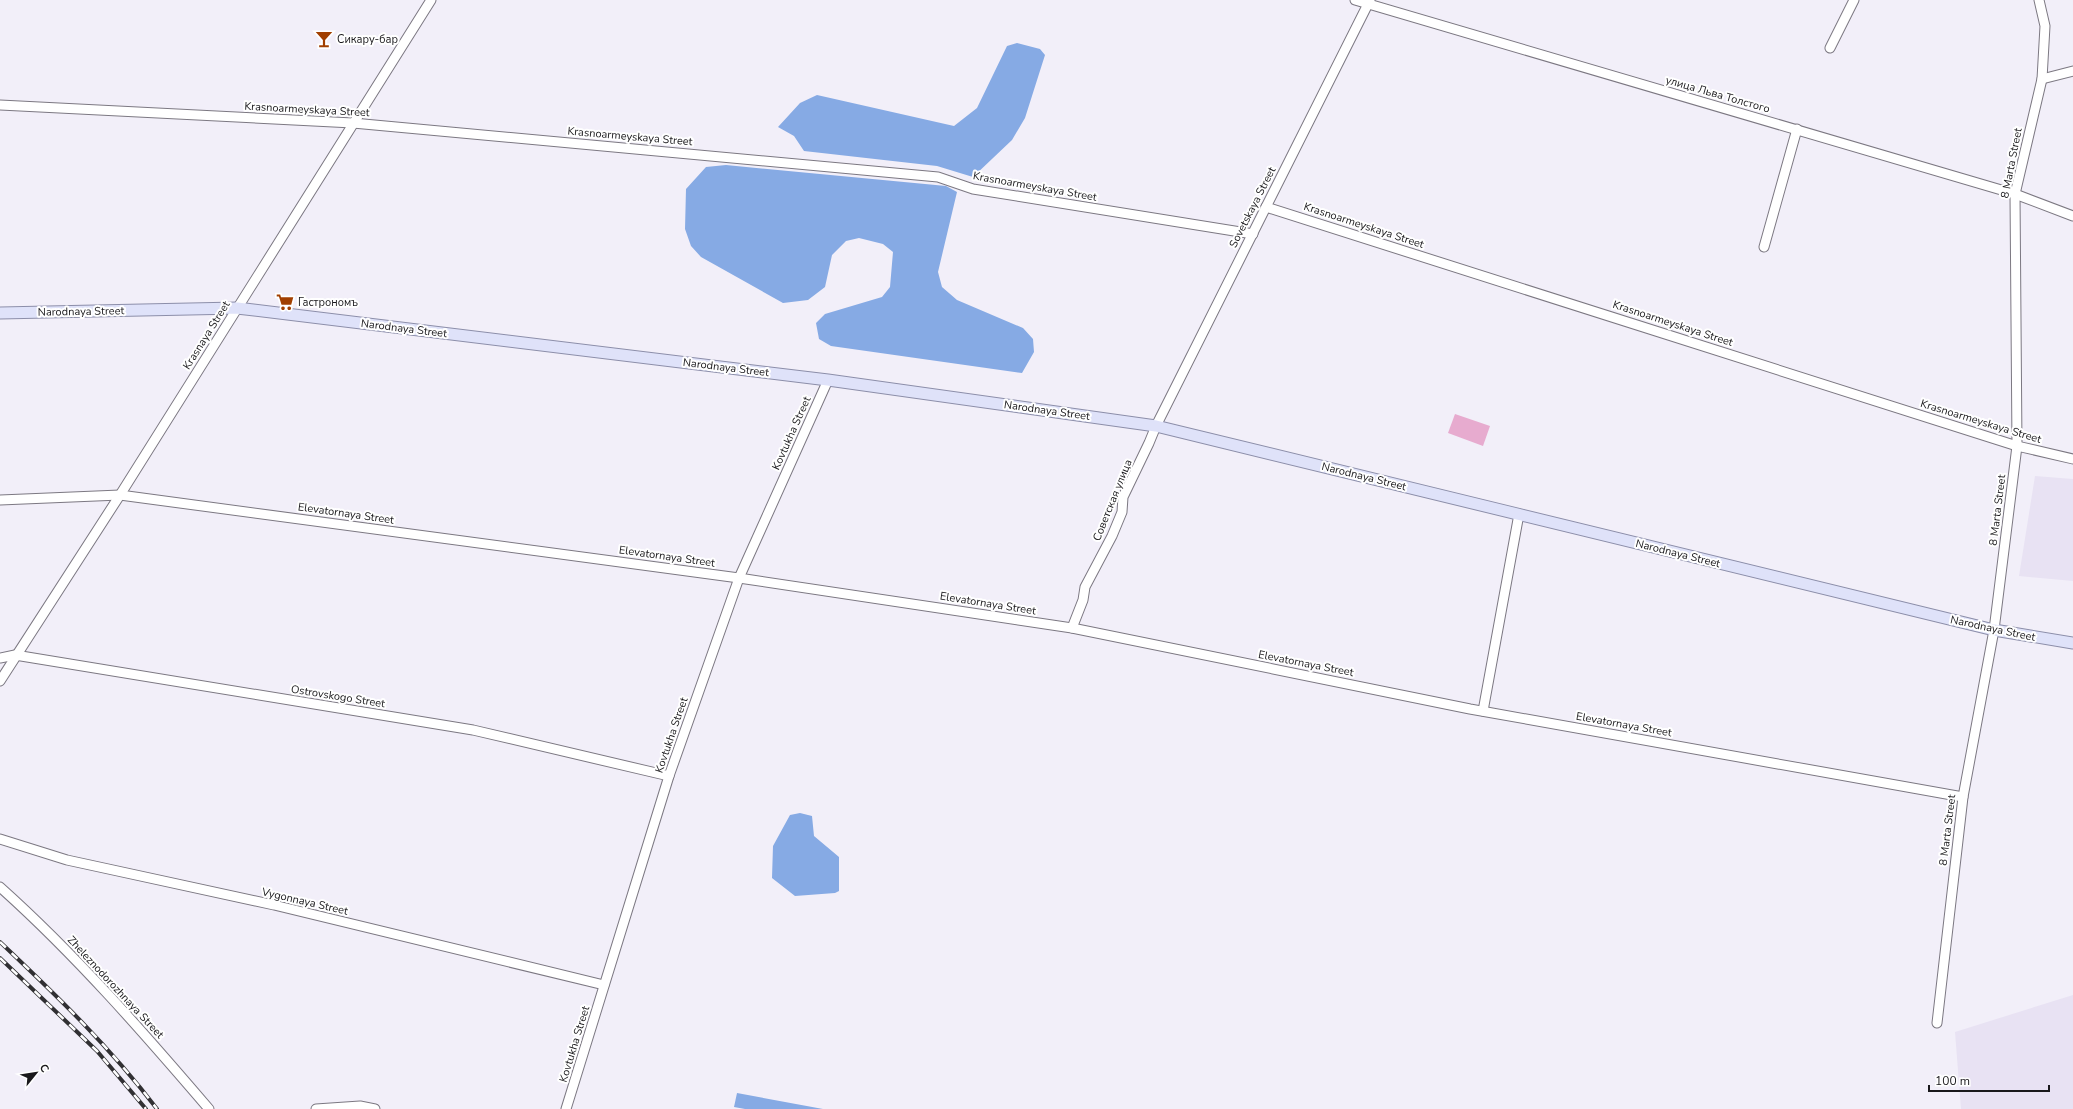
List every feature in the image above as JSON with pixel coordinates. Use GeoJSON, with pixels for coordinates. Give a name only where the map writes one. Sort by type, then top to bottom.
{"type":"FeatureCollection","features":[{"type":"Feature","properties":{"kind":"main road","name":"Narodnaya Street"},"geometry":{"type":"LineString","coordinates":[[0,313],[237,308],[828,380],[1156,426],[1994,630],[2073,644]]}},
{"type":"Feature","properties":{"kind":"street","name":"Krasnaya Street"},"geometry":{"type":"LineString","coordinates":[[0,681],[120,495],[431,0]]}},
{"type":"Feature","properties":{"kind":"street","name":"улица Льва Толстого"},"geometry":{"type":"LineString","coordinates":[[1355,0],[1370,2],[2015,194],[2073,216]]}},
{"type":"Feature","properties":{"kind":"street"},"geometry":{"type":"LineString","coordinates":[[1830,48],[1854,0]]}},
{"type":"Feature","properties":{"kind":"street","name":"8 Marta Street"},"geometry":{"type":"LineString","coordinates":[[1937,1023],[1963,797],[1994,630],[2017,446],[2015,194],[2042,78],[2045,26],[2039,0]]}},
{"type":"Feature","properties":{"kind":"street","name":"Sovetskaya Street"},"geometry":{"type":"LineString","coordinates":[[1156,426],[1370,2]]}},
{"type":"Feature","properties":{"kind":"street"},"geometry":{"type":"LineString","coordinates":[[2042,78],[2073,71]]}},
{"type":"Feature","properties":{"kind":"street","name":"Krasnoarmeyskaya Street"},"geometry":{"type":"LineString","coordinates":[[0,105],[353,123],[938,176],[973,189],[1252,234]]}},
{"type":"Feature","properties":{"kind":"street"},"geometry":{"type":"LineString","coordinates":[[1764,247],[1797,130]]}},
{"type":"Feature","properties":{"kind":"street","name":"Krasnoarmeyskaya Street"},"geometry":{"type":"LineString","coordinates":[[1266,207],[2017,446],[2073,460]]}},
{"type":"Feature","properties":{"kind":"street","name":"Kovtukha Street"},"geometry":{"type":"LineString","coordinates":[[566,1109],[669,776],[739,578],[828,380]]}},
{"type":"Feature","properties":{"kind":"street","name":"Советская улица"},"geometry":{"type":"LineString","coordinates":[[1072,628],[1083,600],[1085,587],[1112,536],[1122,512],[1124,498],[1156,426]]}},
{"type":"Feature","properties":{"kind":"street","name":"Elevatornaya Street"},"geometry":{"type":"LineString","coordinates":[[0,500],[120,495],[739,578],[1072,628],[1483,711],[1963,797]]}},
{"type":"Feature","properties":{"kind":"street"},"geometry":{"type":"LineString","coordinates":[[1483,711],[1519,514]]}},
{"type":"Feature","properties":{"kind":"street","name":"Ostrovskogo Street"},"geometry":{"type":"LineString","coordinates":[[0,658],[16,655],[473,730],[669,776]]}},
{"type":"Feature","properties":{"kind":"street","name":"Vygonnaya Street"},"geometry":{"type":"LineString","coordinates":[[0,839],[67,860],[274,905],[604,985]]}},
{"type":"Feature","properties":{"kind":"street","name":"Zheleznodorozhnaya Street"},"geometry":{"type":"LineString","coordinates":[[0,887],[44,927],[152,1043],[209,1109]]}},
{"type":"Feature","properties":{"kind":"street"},"geometry":{"type":"LineString","coordinates":[[316,1109],[360,1106],[375,1109]]}},
{"type":"Feature","properties":{"kind":"shaded area"},"geometry":{"type":"Polygon","coordinates":[[[1455,414],[1490,426],[1483,446],[1448,433],[1455,414]]]}},
{"type":"Feature","properties":{"kind":"shaded area"},"geometry":{"type":"Polygon","coordinates":[[[2035,476],[2073,479],[2073,581],[2019,576],[2035,476]]]}},
{"type":"Feature","properties":{"kind":"shaded area"},"geometry":{"type":"Polygon","coordinates":[[[2073,995],[2073,1109],[1961,1109],[1955,1032],[2073,995]]]}},
{"type":"Feature","properties":{"kind":"water"},"geometry":{"type":"Polygon","coordinates":[[[1017,43],[1040,49],[1045,55],[1025,118],[1012,140],[973,177],[937,166],[804,151],[794,136],[778,127],[800,103],[817,95],[954,126],[977,108],[1007,46],[1017,43]]]}},
{"type":"Feature","properties":{"kind":"water"},"geometry":{"type":"Polygon","coordinates":[[[726,165],[946,186],[957,192],[938,272],[942,287],[957,300],[1023,328],[1033,339],[1034,352],[1022,373],[831,346],[819,339],[816,323],[825,314],[882,297],[890,287],[893,252],[883,244],[859,238],[846,241],[832,255],[825,287],[808,300],[783,303],[701,257],[691,246],[685,229],[686,189],[706,167],[726,165]]]}},
{"type":"Feature","properties":{"kind":"water"},"geometry":{"type":"Polygon","coordinates":[[[800,813],[812,816],[814,836],[839,857],[839,891],[835,893],[795,896],[772,878],[773,846],[790,815],[800,813]]]}},
{"type":"Feature","properties":{"kind":"water"},"geometry":{"type":"Polygon","coordinates":[[[737,1093],[823,1109],[745,1109],[734,1107],[737,1093]]]}},
{"type":"Feature","properties":{"kind":"railway"},"geometry":{"type":"LineString","coordinates":[[0,942],[62,1002],[121,1064],[157,1109]]}},
{"type":"Feature","properties":{"kind":"railway"},"geometry":{"type":"LineString","coordinates":[[0,958],[97,1051],[146,1109]]}},
{"type":"Feature","properties":{"kind":"place","name":"Сикару-бар"},"geometry":{"type":"Point","coordinates":[324,39]}},
{"type":"Feature","properties":{"kind":"place","name":"Гастрономъ"},"geometry":{"type":"Point","coordinates":[285,302]}}]}
